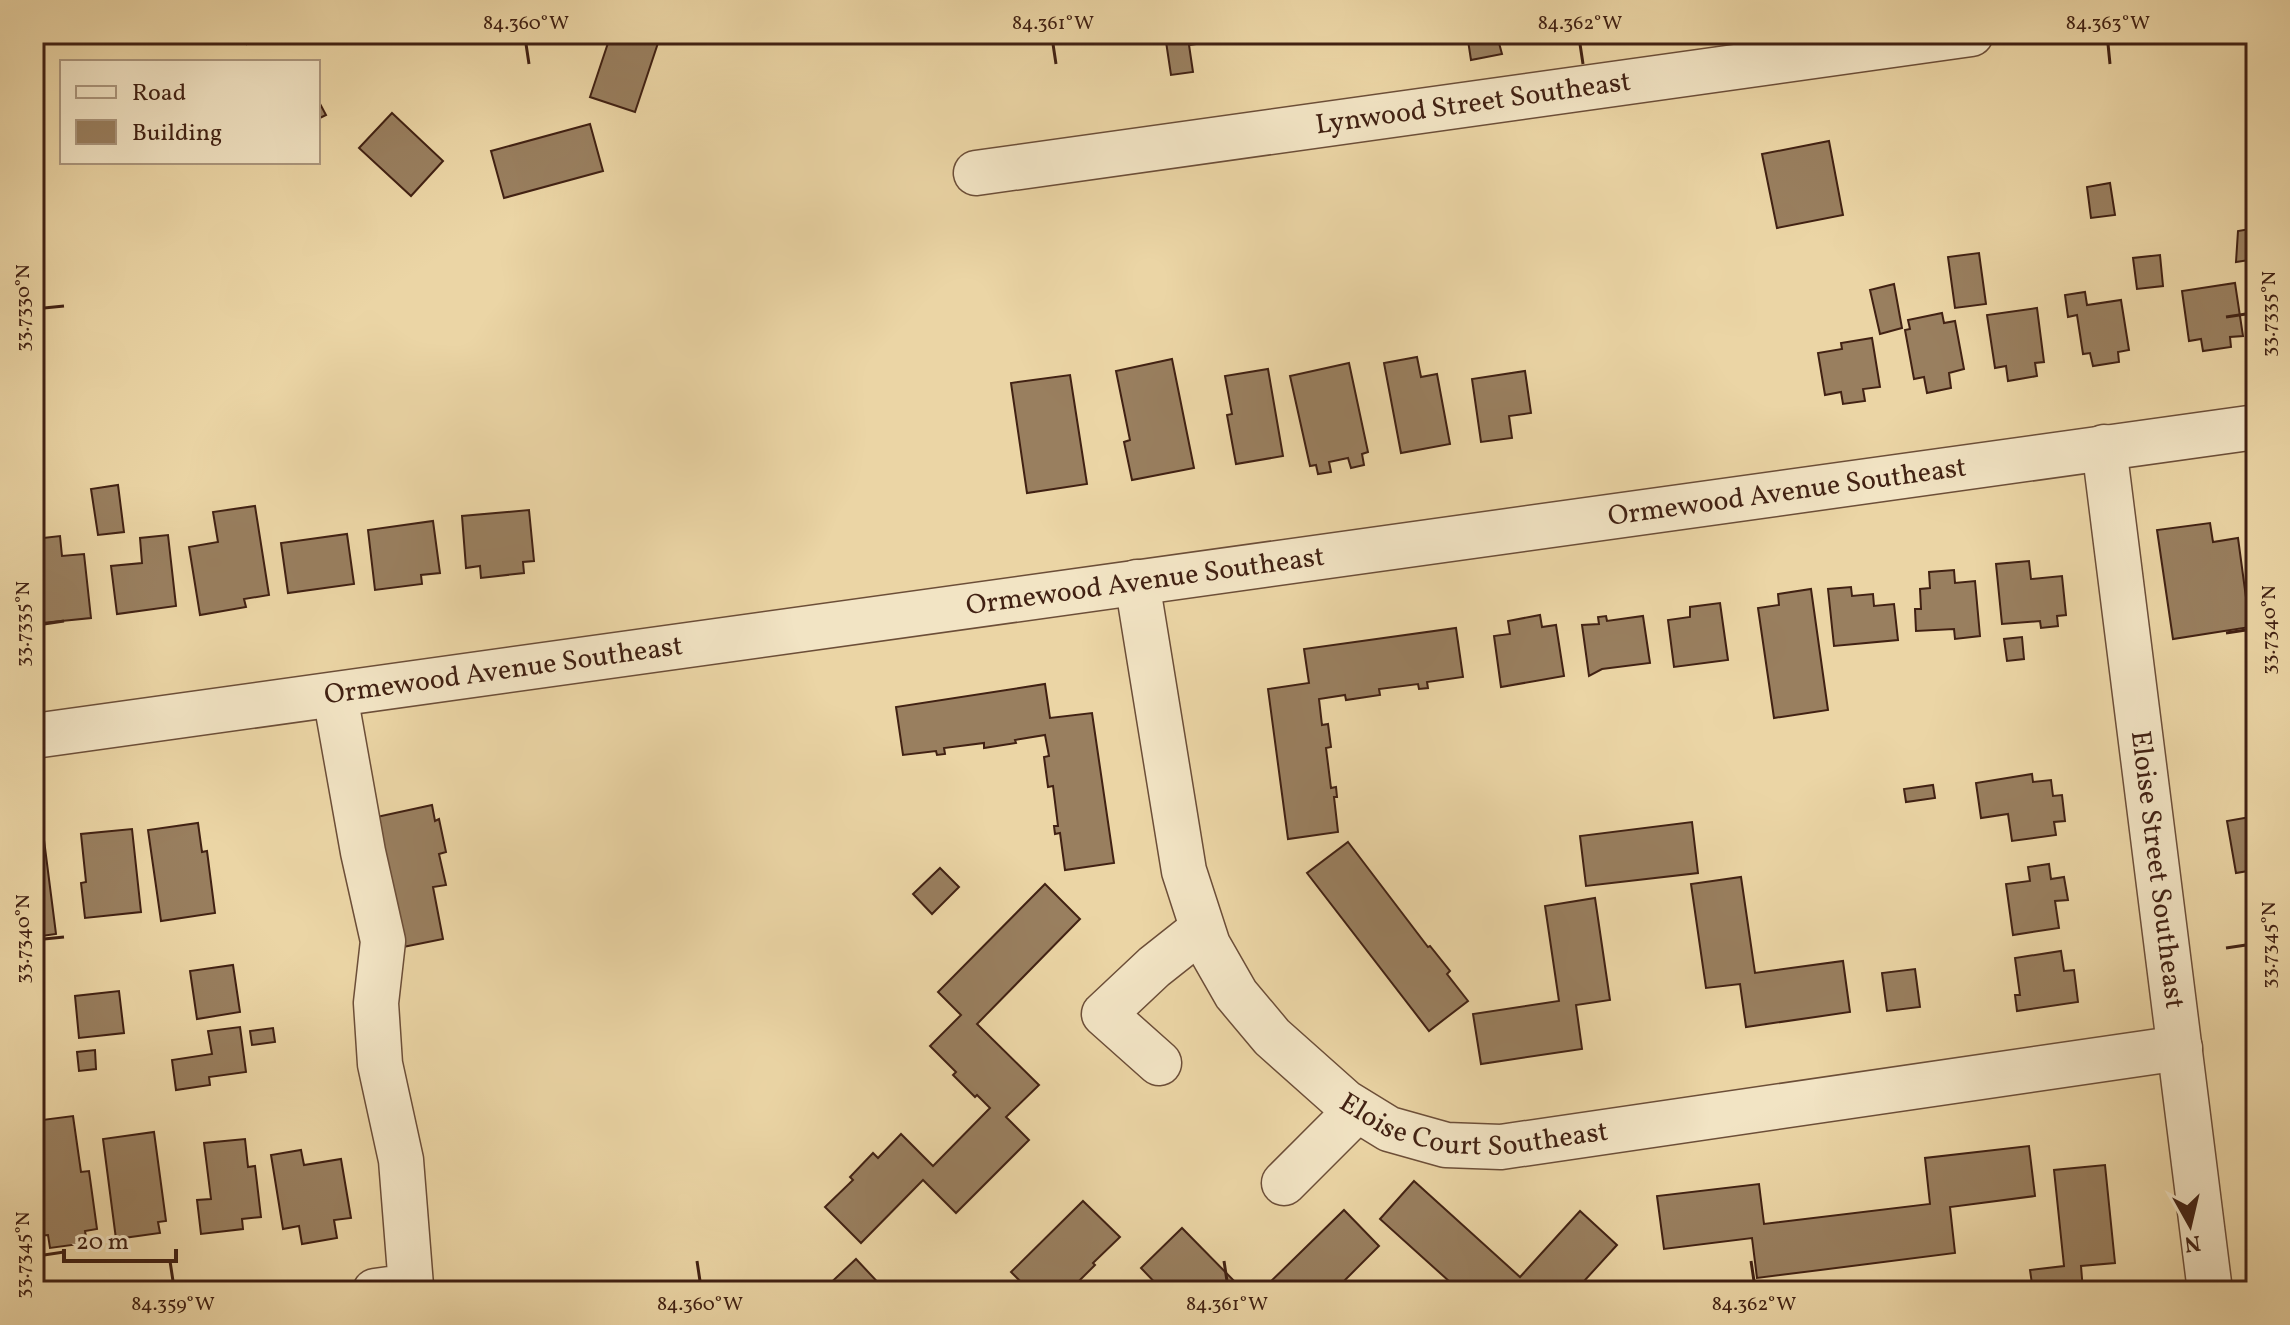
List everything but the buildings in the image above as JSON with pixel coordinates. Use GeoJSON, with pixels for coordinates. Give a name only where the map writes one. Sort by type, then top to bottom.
{"type":"FeatureCollection","features":[{"type":"Feature","properties":{"kind":"street","name":"Lynwood Street Southeast"},"geometry":{"type":"LineString","coordinates":[[976,173],[1971,34]]}},
{"type":"Feature","properties":{"kind":"street","name":"Ormewood Avenue Southeast"},"geometry":{"type":"LineString","coordinates":[[34,736],[2256,427]]}},
{"type":"Feature","properties":{"kind":"street","name":"Eloise Street Southeast"},"geometry":{"type":"LineString","coordinates":[[2104,447],[2210,1291]]}},
{"type":"Feature","properties":{"kind":"street","name":"Eloise Court Southeast"},"geometry":{"type":"LineString","coordinates":[[1137,582],[1184,871],[1208,945],[1236,994],[1272,1037],[1345,1102],[1389,1129],[1446,1145],[1501,1147],[2180,1048]]}},
{"type":"Feature","properties":{"kind":"street"},"geometry":{"type":"LineString","coordinates":[[335,695],[363,852],[383,941],[376,1003],[380,1064],[401,1160],[393,1288]]}},
{"type":"Feature","properties":{"kind":"street"},"geometry":{"type":"LineString","coordinates":[[1159,1063],[1104,1014],[1154,967],[1202,929]]}},
{"type":"Feature","properties":{"kind":"street"},"geometry":{"type":"LineString","coordinates":[[1284,1183],[1357,1110]]}}]}
